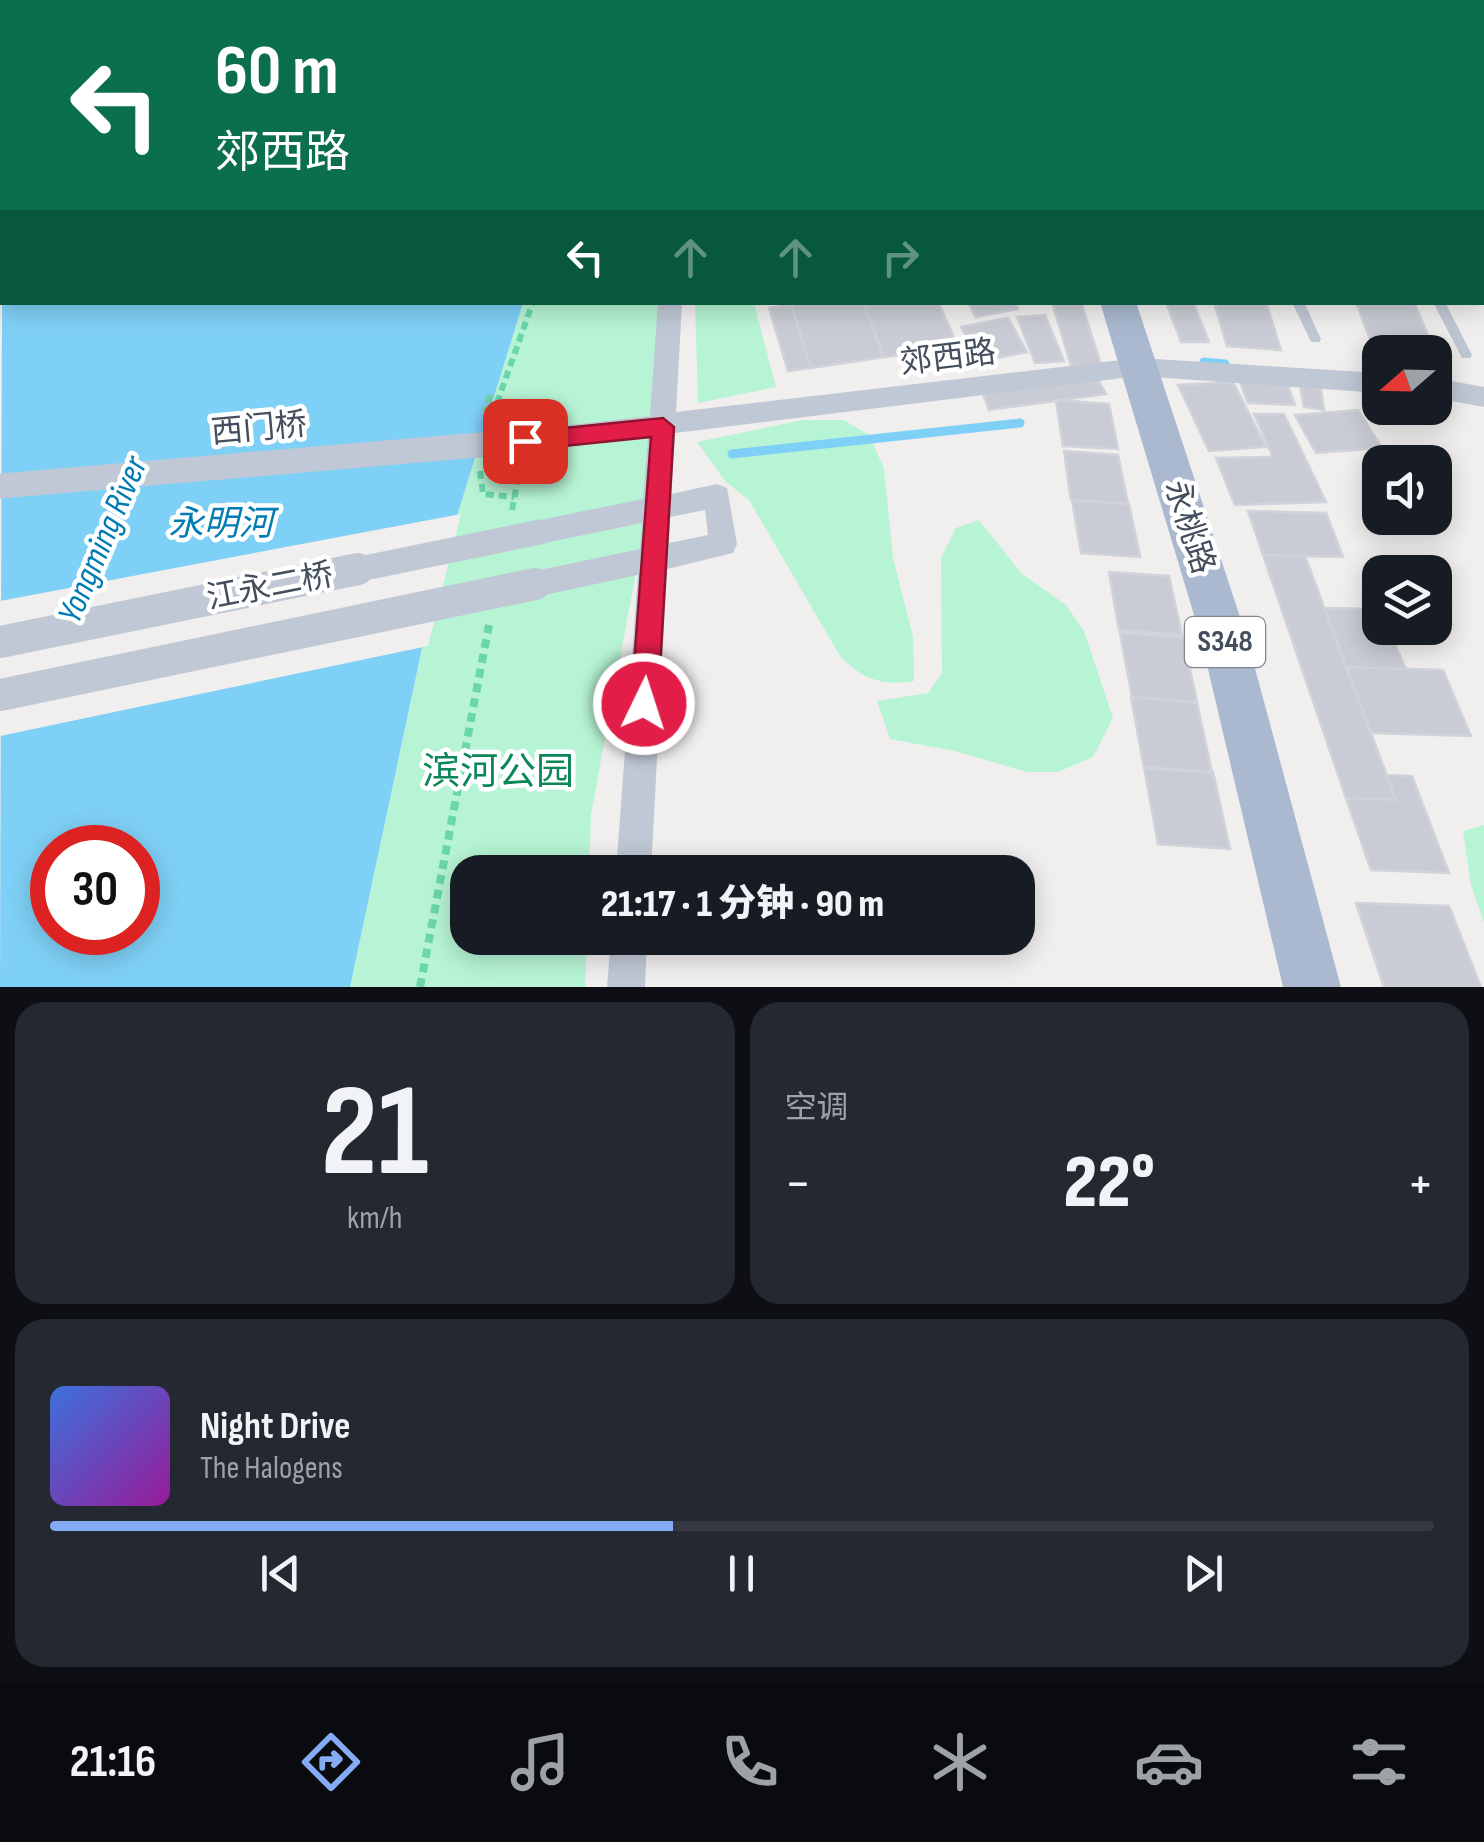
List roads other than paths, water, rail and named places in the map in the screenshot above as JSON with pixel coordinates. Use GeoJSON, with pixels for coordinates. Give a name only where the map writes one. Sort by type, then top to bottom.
{"type":"FeatureCollection","features":[{"type":"Feature","properties":{"kind":"main road","name":"永桃路"},"geometry":{"type":"LineString","coordinates":[[1119,305],[1223,635],[1312,987]]}},
{"type":"Feature","properties":{"kind":"street"},"geometry":{"type":"LineString","coordinates":[[634,855],[670,305]]}},
{"type":"Feature","properties":{"kind":"street","name":"郊西路"},"geometry":{"type":"LineString","coordinates":[[525,441],[1139,367],[1362,382]]}},
{"type":"Feature","properties":{"kind":"street"},"geometry":{"type":"LineString","coordinates":[[1452,391],[1484,396]]}},
{"type":"Feature","properties":{"kind":"street","name":"西门桥"},"geometry":{"type":"LineString","coordinates":[[0,486],[525,441]]}},
{"type":"Feature","properties":{"kind":"street","name":"江永二桥"},"geometry":{"type":"LineString","coordinates":[[0,642],[717,496],[723,544],[0,696]]}},
{"type":"Feature","properties":{"kind":"street"},"geometry":{"type":"LineString","coordinates":[[626,987],[628,955]]}},
{"type":"Feature","properties":{"kind":"lane"},"geometry":{"type":"LineString","coordinates":[[1299,305],[1315,340]]}},
{"type":"Feature","properties":{"kind":"lane"},"geometry":{"type":"LineString","coordinates":[[1441,305],[1466,355]]}},
{"type":"Feature","properties":{"kind":"water","name":"永明河"},"geometry":{"type":"Polygon","coordinates":[[[2,305],[522,305],[435,587],[350,987],[0,987],[2,305]]]}},
{"type":"Feature","properties":{"kind":"waterway"},"geometry":{"type":"LineString","coordinates":[[1204,362],[1225,364]]}},
{"type":"Feature","properties":{"kind":"waterway"},"geometry":{"type":"LineString","coordinates":[[732,454],[1020,423]]}},
{"type":"Feature","properties":{"kind":"water label","name":"Yongming River"},"geometry":{"type":"Point","coordinates":[103,540]}},
{"type":"Feature","properties":{"kind":"park label","name":"滨河公园"},"geometry":{"type":"Point","coordinates":[498,772]}}]}
